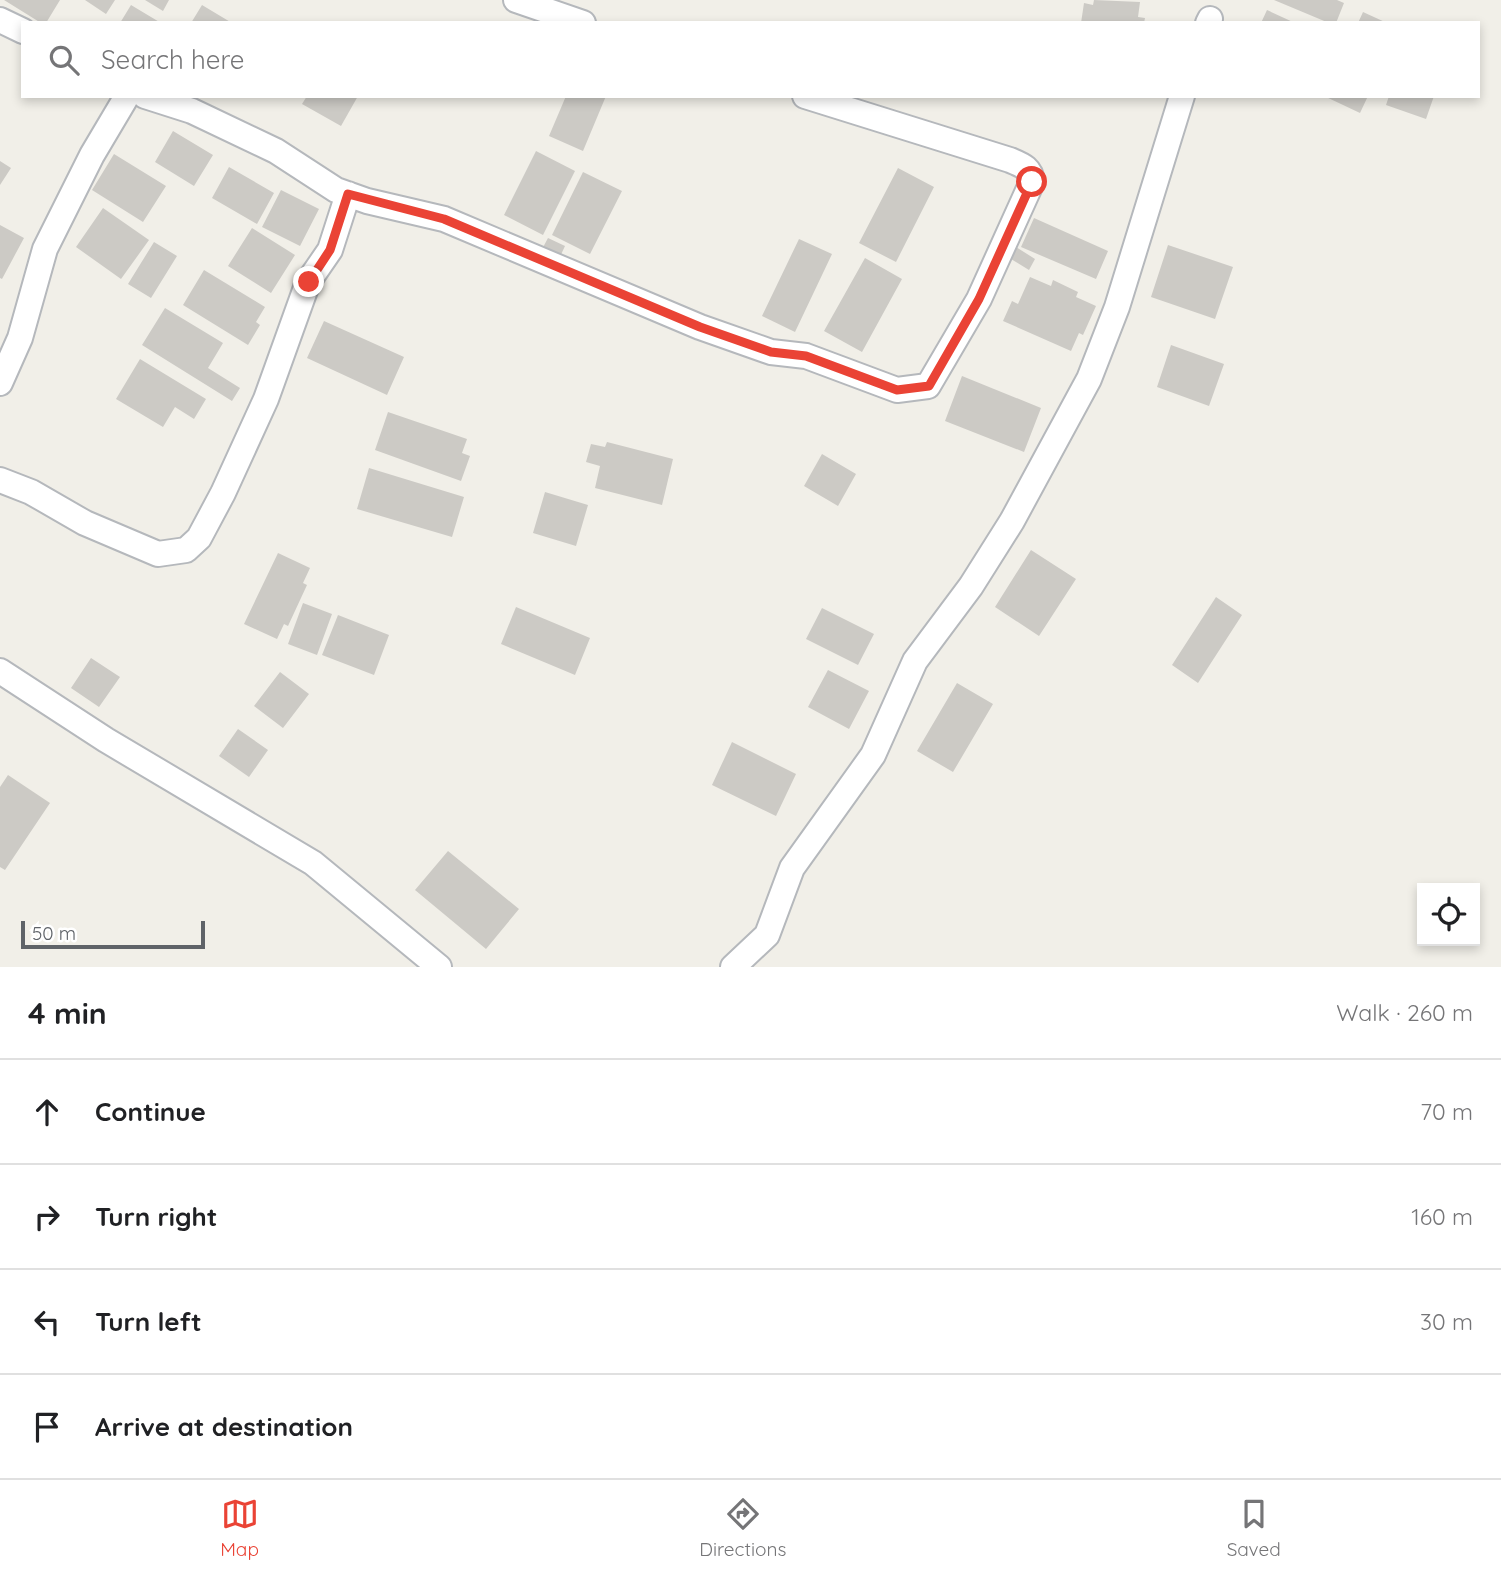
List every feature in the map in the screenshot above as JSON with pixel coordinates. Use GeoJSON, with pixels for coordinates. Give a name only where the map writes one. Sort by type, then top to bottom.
{"type":"FeatureCollection","features":[{"type":"Feature","properties":{"kind":"street"},"geometry":{"type":"LineString","coordinates":[[516,0],[577,21]]}},
{"type":"Feature","properties":{"kind":"street"},"geometry":{"type":"LineString","coordinates":[[0,20],[21,29]]}},
{"type":"Feature","properties":{"kind":"street"},"geometry":{"type":"LineString","coordinates":[[0,383],[20,338],[46,249],[92,155],[126,98]]}},
{"type":"Feature","properties":{"kind":"street"},"geometry":{"type":"LineString","coordinates":[[151,98],[192,111],[276,151],[336,190],[444,219],[700,327],[771,352],[806,356],[897,390],[929,386],[979,299],[1032,182],[1032,174],[1025,166],[1010,160],[811,98]]}},
{"type":"Feature","properties":{"kind":"street"},"geometry":{"type":"LineString","coordinates":[[733,967],[767,935],[792,868],[873,755],[915,661],[971,586],[1005,532],[1089,379],[1117,307],[1181,98]]}},
{"type":"Feature","properties":{"kind":"street"},"geometry":{"type":"LineString","coordinates":[[0,480],[31,492],[85,523],[158,554],[186,550],[199,538],[223,493],[266,399],[309,282],[330,250],[348,194]]}},
{"type":"Feature","properties":{"kind":"street"},"geometry":{"type":"LineString","coordinates":[[0,671],[106,740],[313,863],[439,967]]}},
{"type":"Feature","properties":{"kind":"building"},"geometry":{"type":"Polygon","coordinates":[[[4,0],[60,0],[47,21],[38,21],[4,0]]]}},
{"type":"Feature","properties":{"kind":"building"},"geometry":{"type":"Polygon","coordinates":[[[85,0],[115,0],[106,14],[85,0]]]}},
{"type":"Feature","properties":{"kind":"building"},"geometry":{"type":"Polygon","coordinates":[[[145,0],[169,0],[163,11],[145,0]]]}},
{"type":"Feature","properties":{"kind":"building"},"geometry":{"type":"Polygon","coordinates":[[[1094,0],[1140,2],[1138,17],[1145,18],[1144,21],[1081,21],[1084,3],[1093,5],[1094,0]]]}},
{"type":"Feature","properties":{"kind":"building"},"geometry":{"type":"Polygon","coordinates":[[[1274,0],[1337,0],[1344,3],[1337,21],[1324,21],[1274,0]]]}},
{"type":"Feature","properties":{"kind":"building"},"geometry":{"type":"Polygon","coordinates":[[[131,5],[158,21],[121,21],[131,5]]]}},
{"type":"Feature","properties":{"kind":"building"},"geometry":{"type":"Polygon","coordinates":[[[202,5],[229,21],[192,21],[202,5]]]}},
{"type":"Feature","properties":{"kind":"building"},"geometry":{"type":"Polygon","coordinates":[[[1267,10],[1291,21],[1262,21],[1267,10]]]}},
{"type":"Feature","properties":{"kind":"building"},"geometry":{"type":"Polygon","coordinates":[[[1363,12],[1383,21],[1359,21],[1363,12]]]}},
{"type":"Feature","properties":{"kind":"building"},"geometry":{"type":"Polygon","coordinates":[[[306,98],[357,98],[341,126],[302,104],[306,98]]]}},
{"type":"Feature","properties":{"kind":"building"},"geometry":{"type":"Polygon","coordinates":[[[565,98],[605,98],[583,151],[549,136],[565,98]]]}},
{"type":"Feature","properties":{"kind":"building"},"geometry":{"type":"Polygon","coordinates":[[[1328,98],[1367,98],[1360,113],[1328,98]]]}},
{"type":"Feature","properties":{"kind":"building"},"geometry":{"type":"Polygon","coordinates":[[[1388,98],[1433,98],[1426,119],[1386,105],[1388,98]]]}},
{"type":"Feature","properties":{"kind":"building"},"geometry":{"type":"Polygon","coordinates":[[[173,131],[213,155],[194,186],[155,162],[173,131]]]}},
{"type":"Feature","properties":{"kind":"building"},"geometry":{"type":"Polygon","coordinates":[[[536,151],[575,171],[543,235],[504,215],[536,151]]]}},
{"type":"Feature","properties":{"kind":"building"},"geometry":{"type":"Polygon","coordinates":[[[114,154],[166,186],[143,222],[92,190],[114,154]]]}},
{"type":"Feature","properties":{"kind":"building"},"geometry":{"type":"Polygon","coordinates":[[[0,161],[11,168],[0,185],[0,161]]]}},
{"type":"Feature","properties":{"kind":"building"},"geometry":{"type":"Polygon","coordinates":[[[229,167],[274,193],[257,224],[212,198],[229,167]]]}},
{"type":"Feature","properties":{"kind":"building"},"geometry":{"type":"Polygon","coordinates":[[[898,168],[934,187],[896,262],[859,243],[898,168]]]}},
{"type":"Feature","properties":{"kind":"building"},"geometry":{"type":"Polygon","coordinates":[[[583,172],[622,191],[590,254],[552,235],[583,172]]]}},
{"type":"Feature","properties":{"kind":"building"},"geometry":{"type":"Polygon","coordinates":[[[281,190],[319,209],[300,246],[262,227],[281,190]]]}},
{"type":"Feature","properties":{"kind":"building"},"geometry":{"type":"Polygon","coordinates":[[[103,208],[149,240],[121,279],[76,247],[103,208]]]}},
{"type":"Feature","properties":{"kind":"building"},"geometry":{"type":"Polygon","coordinates":[[[1034,218],[1108,251],[1096,279],[1021,247],[1034,218]]]}},
{"type":"Feature","properties":{"kind":"building"},"geometry":{"type":"Polygon","coordinates":[[[0,225],[24,238],[2,279],[0,278],[0,225]]]}},
{"type":"Feature","properties":{"kind":"building"},"geometry":{"type":"Polygon","coordinates":[[[252,228],[295,255],[271,293],[228,266],[252,228]]]}},
{"type":"Feature","properties":{"kind":"building"},"geometry":{"type":"Polygon","coordinates":[[[548,238],[565,246],[558,261],[540,253],[548,238]]]}},
{"type":"Feature","properties":{"kind":"building"},"geometry":{"type":"Polygon","coordinates":[[[799,239],[832,254],[795,332],[762,316],[799,239]]]}},
{"type":"Feature","properties":{"kind":"building"},"geometry":{"type":"Polygon","coordinates":[[[154,242],[177,256],[151,298],[128,284],[154,242]]]}},
{"type":"Feature","properties":{"kind":"building"},"geometry":{"type":"Polygon","coordinates":[[[1013,245],[1035,259],[1029,270],[1006,256],[1013,245]]]}},
{"type":"Feature","properties":{"kind":"building"},"geometry":{"type":"Polygon","coordinates":[[[1168,245],[1233,267],[1215,319],[1151,297],[1168,245]]]}},
{"type":"Feature","properties":{"kind":"building"},"geometry":{"type":"Polygon","coordinates":[[[865,258],[902,279],[862,352],[824,331],[865,258]]]}},
{"type":"Feature","properties":{"kind":"building"},"geometry":{"type":"Polygon","coordinates":[[[204,270],[265,307],[256,322],[260,325],[248,345],[183,305],[204,270]]]}},
{"type":"Feature","properties":{"kind":"building"},"geometry":{"type":"Polygon","coordinates":[[[1030,277],[1051,286],[1053,280],[1078,292],[1076,297],[1096,306],[1083,335],[1079,333],[1071,351],[1003,321],[1012,301],[1018,304],[1030,277]]]}},
{"type":"Feature","properties":{"kind":"building"},"geometry":{"type":"Polygon","coordinates":[[[165,308],[223,343],[208,368],[240,388],[232,401],[142,345],[165,308]]]}},
{"type":"Feature","properties":{"kind":"building"},"geometry":{"type":"Polygon","coordinates":[[[324,321],[404,357],[387,395],[307,358],[324,321]]]}},
{"type":"Feature","properties":{"kind":"building"},"geometry":{"type":"Polygon","coordinates":[[[1171,345],[1224,364],[1209,406],[1157,387],[1171,345]]]}},
{"type":"Feature","properties":{"kind":"building"},"geometry":{"type":"Polygon","coordinates":[[[140,359],[206,399],[194,419],[175,407],[163,427],[116,399],[140,359]]]}},
{"type":"Feature","properties":{"kind":"building"},"geometry":{"type":"Polygon","coordinates":[[[962,376],[1041,408],[1024,452],[945,421],[962,376]]]}},
{"type":"Feature","properties":{"kind":"building"},"geometry":{"type":"Polygon","coordinates":[[[388,412],[467,439],[462,453],[470,456],[461,481],[375,450],[388,412]]]}},
{"type":"Feature","properties":{"kind":"building"},"geometry":{"type":"Polygon","coordinates":[[[607,442],[673,459],[662,505],[595,488],[600,466],[586,462],[591,444],[605,447],[607,442]]]}},
{"type":"Feature","properties":{"kind":"building"},"geometry":{"type":"Polygon","coordinates":[[[822,454],[856,474],[838,506],[804,486],[822,454]]]}},
{"type":"Feature","properties":{"kind":"building"},"geometry":{"type":"Polygon","coordinates":[[[369,468],[464,497],[452,537],[357,509],[369,468]]]}},
{"type":"Feature","properties":{"kind":"building"},"geometry":{"type":"Polygon","coordinates":[[[545,492],[588,505],[576,546],[533,533],[545,492]]]}},
{"type":"Feature","properties":{"kind":"building"},"geometry":{"type":"Polygon","coordinates":[[[1031,550],[1076,579],[1039,636],[995,607],[1031,550]]]}},
{"type":"Feature","properties":{"kind":"building"},"geometry":{"type":"Polygon","coordinates":[[[278,553],[310,568],[303,583],[307,585],[288,626],[284,624],[277,639],[244,624],[278,553]]]}},
{"type":"Feature","properties":{"kind":"building"},"geometry":{"type":"Polygon","coordinates":[[[1216,597],[1242,615],[1198,683],[1172,665],[1216,597]]]}},
{"type":"Feature","properties":{"kind":"building"},"geometry":{"type":"Polygon","coordinates":[[[303,603],[332,614],[317,655],[288,644],[303,603]]]}},
{"type":"Feature","properties":{"kind":"building"},"geometry":{"type":"Polygon","coordinates":[[[516,607],[590,638],[575,675],[501,644],[516,607]]]}},
{"type":"Feature","properties":{"kind":"building"},"geometry":{"type":"Polygon","coordinates":[[[822,608],[874,634],[858,665],[806,639],[822,608]]]}},
{"type":"Feature","properties":{"kind":"building"},"geometry":{"type":"Polygon","coordinates":[[[338,615],[389,635],[374,675],[322,655],[338,615]]]}},
{"type":"Feature","properties":{"kind":"building"},"geometry":{"type":"Polygon","coordinates":[[[91,658],[120,677],[99,707],[71,688],[91,658]]]}},
{"type":"Feature","properties":{"kind":"building"},"geometry":{"type":"Polygon","coordinates":[[[828,670],[869,691],[849,729],[808,707],[828,670]]]}},
{"type":"Feature","properties":{"kind":"building"},"geometry":{"type":"Polygon","coordinates":[[[280,672],[309,694],[283,728],[254,706],[280,672]]]}},
{"type":"Feature","properties":{"kind":"building"},"geometry":{"type":"Polygon","coordinates":[[[957,683],[993,704],[953,772],[917,751],[957,683]]]}},
{"type":"Feature","properties":{"kind":"building"},"geometry":{"type":"Polygon","coordinates":[[[238,729],[268,750],[249,777],[219,756],[238,729]]]}},
{"type":"Feature","properties":{"kind":"building"},"geometry":{"type":"Polygon","coordinates":[[[732,742],[796,774],[776,816],[712,785],[732,742]]]}},
{"type":"Feature","properties":{"kind":"building"},"geometry":{"type":"Polygon","coordinates":[[[8,775],[50,803],[5,870],[0,867],[0,787],[8,775]]]}},
{"type":"Feature","properties":{"kind":"building"},"geometry":{"type":"Polygon","coordinates":[[[448,851],[519,909],[486,949],[415,890],[448,851]]]}},
{"type":"Feature","properties":{"kind":"route"},"geometry":{"type":"LineString","coordinates":[[309,282],[330,250],[348,194],[444,219],[554,263],[700,327],[771,352],[806,356],[865,380],[897,390],[913,390],[929,386],[979,299],[1032,182]]}}]}
